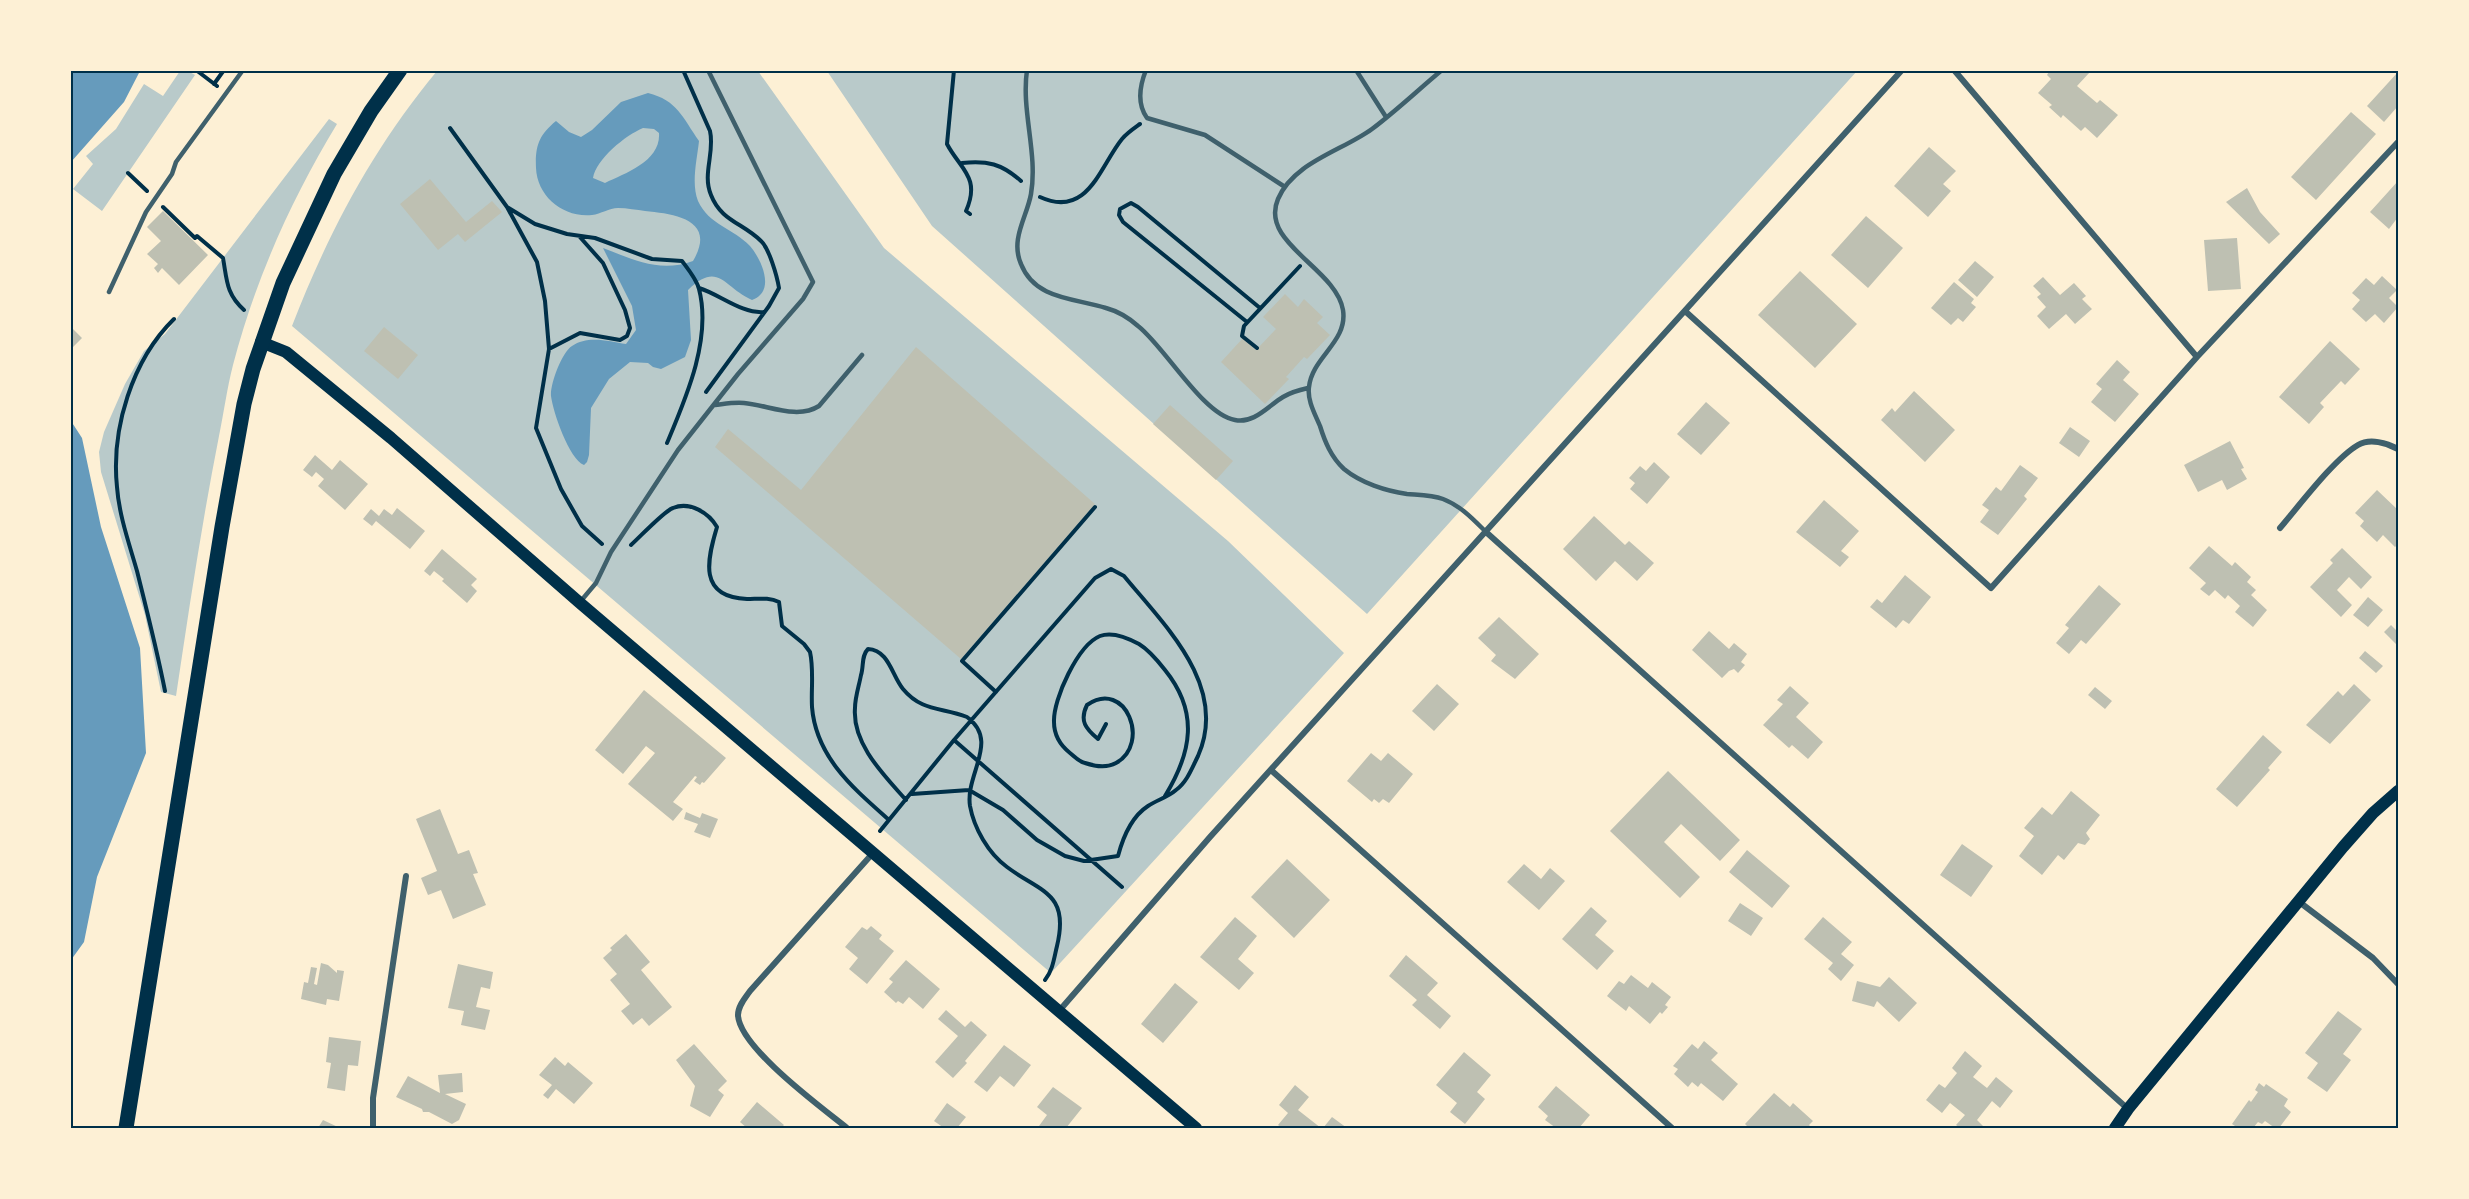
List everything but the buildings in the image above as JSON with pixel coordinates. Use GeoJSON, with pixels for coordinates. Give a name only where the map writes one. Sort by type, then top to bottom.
{"type":"FeatureCollection","features":[{"type":"Feature","properties":{"kind":"main road"},"geometry":{"type":"LineString","coordinates":[[126,1128],[222,527],[244,404],[261,342],[283,283],[334,174],[371,111],[400,70]]}},
{"type":"Feature","properties":{"kind":"main road"},"geometry":{"type":"LineString","coordinates":[[261,342],[286,352],[391,438],[580,603],[1196,1128]]}},
{"type":"Feature","properties":{"kind":"main road"},"geometry":{"type":"LineString","coordinates":[[2115,1128],[2127,1109],[2298,901],[2373,813],[2398,791]]}},
{"type":"Feature","properties":{"kind":"street"},"geometry":{"type":"LineString","coordinates":[[1059,1011],[1210,837],[1902,70]]}},
{"type":"Feature","properties":{"kind":"street"},"geometry":{"type":"LineString","coordinates":[[1954,70],[2197,357]]}},
{"type":"Feature","properties":{"kind":"street"},"geometry":{"type":"LineString","coordinates":[[1685,311],[1991,588],[2197,357],[2398,142]]}},
{"type":"Feature","properties":{"kind":"street"},"geometry":{"type":"LineString","coordinates":[[2280,528],[2333,468],[2359,445],[2373,441],[2398,449]]}},
{"type":"Feature","properties":{"kind":"street"},"geometry":{"type":"LineString","coordinates":[[1486,532],[2127,1109]]}},
{"type":"Feature","properties":{"kind":"street"},"geometry":{"type":"LineString","coordinates":[[1272,770],[1672,1128]]}},
{"type":"Feature","properties":{"kind":"street"},"geometry":{"type":"LineString","coordinates":[[847,1128],[756,1050],[739,1022],[738,1012],[750,991],[873,853]]}},
{"type":"Feature","properties":{"kind":"street"},"geometry":{"type":"LineString","coordinates":[[373,1128],[373,1098],[406,876]]}},
{"type":"Feature","properties":{"kind":"street"},"geometry":{"type":"LineString","coordinates":[[2298,901],[2373,958],[2398,984]]}},
{"type":"Feature","properties":{"kind":"lane"},"geometry":{"type":"LineString","coordinates":[[109,292],[146,212],[172,174],[176,162],[243,70]]}},
{"type":"Feature","properties":{"kind":"lane"},"geometry":{"type":"LineString","coordinates":[[580,603],[596,583],[611,552],[678,450],[738,374],[803,299],[813,282],[708,70]]}},
{"type":"Feature","properties":{"kind":"lane"},"geometry":{"type":"LineString","coordinates":[[1027,70],[1026,96],[1032,154],[1032,193],[1018,237],[1018,254],[1029,279],[1043,290],[1059,297],[1107,308],[1137,325],[1154,341],[1207,404],[1227,418],[1245,420],[1295,390],[1308,388]]}},
{"type":"Feature","properties":{"kind":"lane"},"geometry":{"type":"LineString","coordinates":[[1146,70],[1141,98],[1142,110],[1147,118],[1205,135],[1285,186]]}},
{"type":"Feature","properties":{"kind":"lane"},"geometry":{"type":"LineString","coordinates":[[1356,70],[1386,117]]}},
{"type":"Feature","properties":{"kind":"lane"},"geometry":{"type":"LineString","coordinates":[[1442,70],[1361,136],[1303,169],[1285,186],[1275,209],[1275,219],[1283,237],[1334,290],[1342,304],[1344,316],[1342,330],[1320,360],[1308,388],[1325,443],[1345,470],[1391,491],[1441,498],[1462,510],[1486,532]]}},
{"type":"Feature","properties":{"kind":"lane"},"geometry":{"type":"LineString","coordinates":[[715,405],[743,403],[796,412],[811,411],[819,406],[862,355]]}},
{"type":"Feature","properties":{"kind":"path"},"geometry":{"type":"LineString","coordinates":[[196,70],[226,95]]}},
{"type":"Feature","properties":{"kind":"path"},"geometry":{"type":"LineString","coordinates":[[214,84],[224,70]]}},
{"type":"Feature","properties":{"kind":"path"},"geometry":{"type":"LineString","coordinates":[[683,70],[710,132],[712,141],[708,177],[711,195],[716,206],[729,220],[740,225],[764,244],[778,278],[779,288],[700,400]]}},
{"type":"Feature","properties":{"kind":"path"},"geometry":{"type":"LineString","coordinates":[[954,70],[947,144],[962,163],[970,181],[971,192],[966,211],[970,214]]}},
{"type":"Feature","properties":{"kind":"path"},"geometry":{"type":"LineString","coordinates":[[962,163],[981,161],[1002,167],[1032,193],[1046,200],[1060,203],[1082,195],[1097,180],[1123,138],[1147,118]]}},
{"type":"Feature","properties":{"kind":"path"},"geometry":{"type":"LineString","coordinates":[[450,128],[507,207],[537,262],[545,301],[549,348],[580,333],[620,340],[627,336],[630,328],[625,310],[603,263],[579,236]]}},
{"type":"Feature","properties":{"kind":"path"},"geometry":{"type":"LineString","coordinates":[[128,173],[194,239],[197,236],[223,258],[228,290],[233,300],[244,310]]}},
{"type":"Feature","properties":{"kind":"path"},"geometry":{"type":"LineString","coordinates":[[1247,322],[1123,222],[1119,215],[1120,209],[1131,203],[1138,207],[1260,308]]}},
{"type":"Feature","properties":{"kind":"path"},"geometry":{"type":"LineString","coordinates":[[507,207],[536,224],[595,238],[652,259],[682,261],[699,288],[702,329],[689,390],[663,453]]}},
{"type":"Feature","properties":{"kind":"path"},"geometry":{"type":"LineString","coordinates":[[1257,348],[1242,336],[1241,330],[1306,259]]}},
{"type":"Feature","properties":{"kind":"path"},"geometry":{"type":"LineString","coordinates":[[699,288],[741,307],[759,313],[764,312]]}},
{"type":"Feature","properties":{"kind":"path"},"geometry":{"type":"LineString","coordinates":[[165,691],[153,633],[120,508],[116,452],[126,402],[134,381],[165,329],[174,319]]}},
{"type":"Feature","properties":{"kind":"path"},"geometry":{"type":"LineString","coordinates":[[667,443],[681,427]]}},
{"type":"Feature","properties":{"kind":"path"},"geometry":{"type":"LineString","coordinates":[[996,692],[962,661],[1095,507]]}},
{"type":"Feature","properties":{"kind":"path"},"geometry":{"type":"LineString","coordinates":[[880,831],[954,740],[1095,578],[1111,569],[1124,576],[1185,652],[1198,676],[1206,703],[1204,742],[1188,776],[1177,790],[1145,807],[1124,832],[1118,856],[1079,860],[1058,853],[1031,835],[1003,810],[969,790],[912,794]]}},
{"type":"Feature","properties":{"kind":"path"},"geometry":{"type":"LineString","coordinates":[[782,626],[810,651],[813,712],[822,749],[849,782],[888,819]]}},
{"type":"Feature","properties":{"kind":"path"},"geometry":{"type":"LineString","coordinates":[[1106,724],[1098,739],[1086,729],[1083,719],[1088,705],[1103,698],[1117,701],[1130,715],[1134,728],[1125,756],[1114,764],[1097,766],[1080,762],[1064,749],[1056,737],[1053,721],[1057,701],[1071,670],[1092,641],[1106,635],[1123,637],[1141,645],[1159,661],[1178,685],[1189,723],[1187,743],[1180,769],[1164,797]]}},
{"type":"Feature","properties":{"kind":"path"},"geometry":{"type":"LineString","coordinates":[[906,800],[875,763],[856,725],[855,708],[866,650],[873,649],[886,659],[903,689],[921,704],[959,714],[972,721],[981,741],[982,752],[969,790],[973,817],[984,841],[1005,866],[1044,890],[1054,902],[1061,928],[1051,972],[1036,992]]}},
{"type":"Feature","properties":{"kind":"path"},"geometry":{"type":"LineString","coordinates":[[954,740],[1122,887]]}},
{"type":"Feature","properties":{"kind":"shaded area"},"geometry":{"type":"Polygon","coordinates":[[[180,71],[188,71],[195,75],[102,211],[73,189],[93,164],[86,156],[116,129],[144,84],[163,96],[180,71]]]}},
{"type":"Feature","properties":{"kind":"shaded area"},"geometry":{"type":"Polygon","coordinates":[[[437,71],[758,71],[884,248],[1228,541],[1344,653],[1051,973],[292,326],[321,258],[354,192],[392,130],[437,71]]]}},
{"type":"Feature","properties":{"kind":"shaded area"},"geometry":{"type":"Polygon","coordinates":[[[827,71],[1857,71],[1367,614],[932,226],[827,71]]]}},
{"type":"Feature","properties":{"kind":"shaded area"},"geometry":{"type":"Polygon","coordinates":[[[329,119],[337,124],[276,240],[242,333],[229,382],[213,468],[176,696],[161,692],[145,615],[101,472],[99,452],[104,432],[125,384],[144,351],[165,334],[329,119]]]}},
{"type":"Feature","properties":{"kind":"water"},"geometry":{"type":"Polygon","coordinates":[[[72,70],[140,71],[124,102],[71,162],[72,70]]]}},
{"type":"Feature","properties":{"kind":"water"},"geometry":{"type":"Polygon","coordinates":[[[648,93],[666,100],[678,111],[699,141],[695,179],[698,201],[708,216],[750,246],[759,259],[765,283],[764,290],[752,300],[721,279],[714,277],[707,277],[699,281],[688,290],[691,340],[685,357],[661,369],[648,363],[630,362],[609,379],[591,408],[589,455],[584,465],[578,461],[567,445],[555,413],[551,391],[557,369],[568,349],[578,343],[598,340],[626,344],[636,330],[632,306],[603,248],[647,264],[669,266],[693,261],[699,247],[700,236],[697,228],[680,217],[621,208],[592,215],[571,213],[554,203],[541,188],[536,168],[536,153],[542,136],[550,126],[556,121],[569,132],[581,137],[592,130],[621,102],[648,93]],[[643,128],[620,142],[600,163],[593,178],[605,183],[641,165],[658,143],[659,133],[654,129],[643,128]]]}},
{"type":"Feature","properties":{"kind":"water"},"geometry":{"type":"Polygon","coordinates":[[[71,421],[82,438],[101,527],[140,648],[146,753],[97,877],[84,942],[71,960],[71,421]]]}}]}
